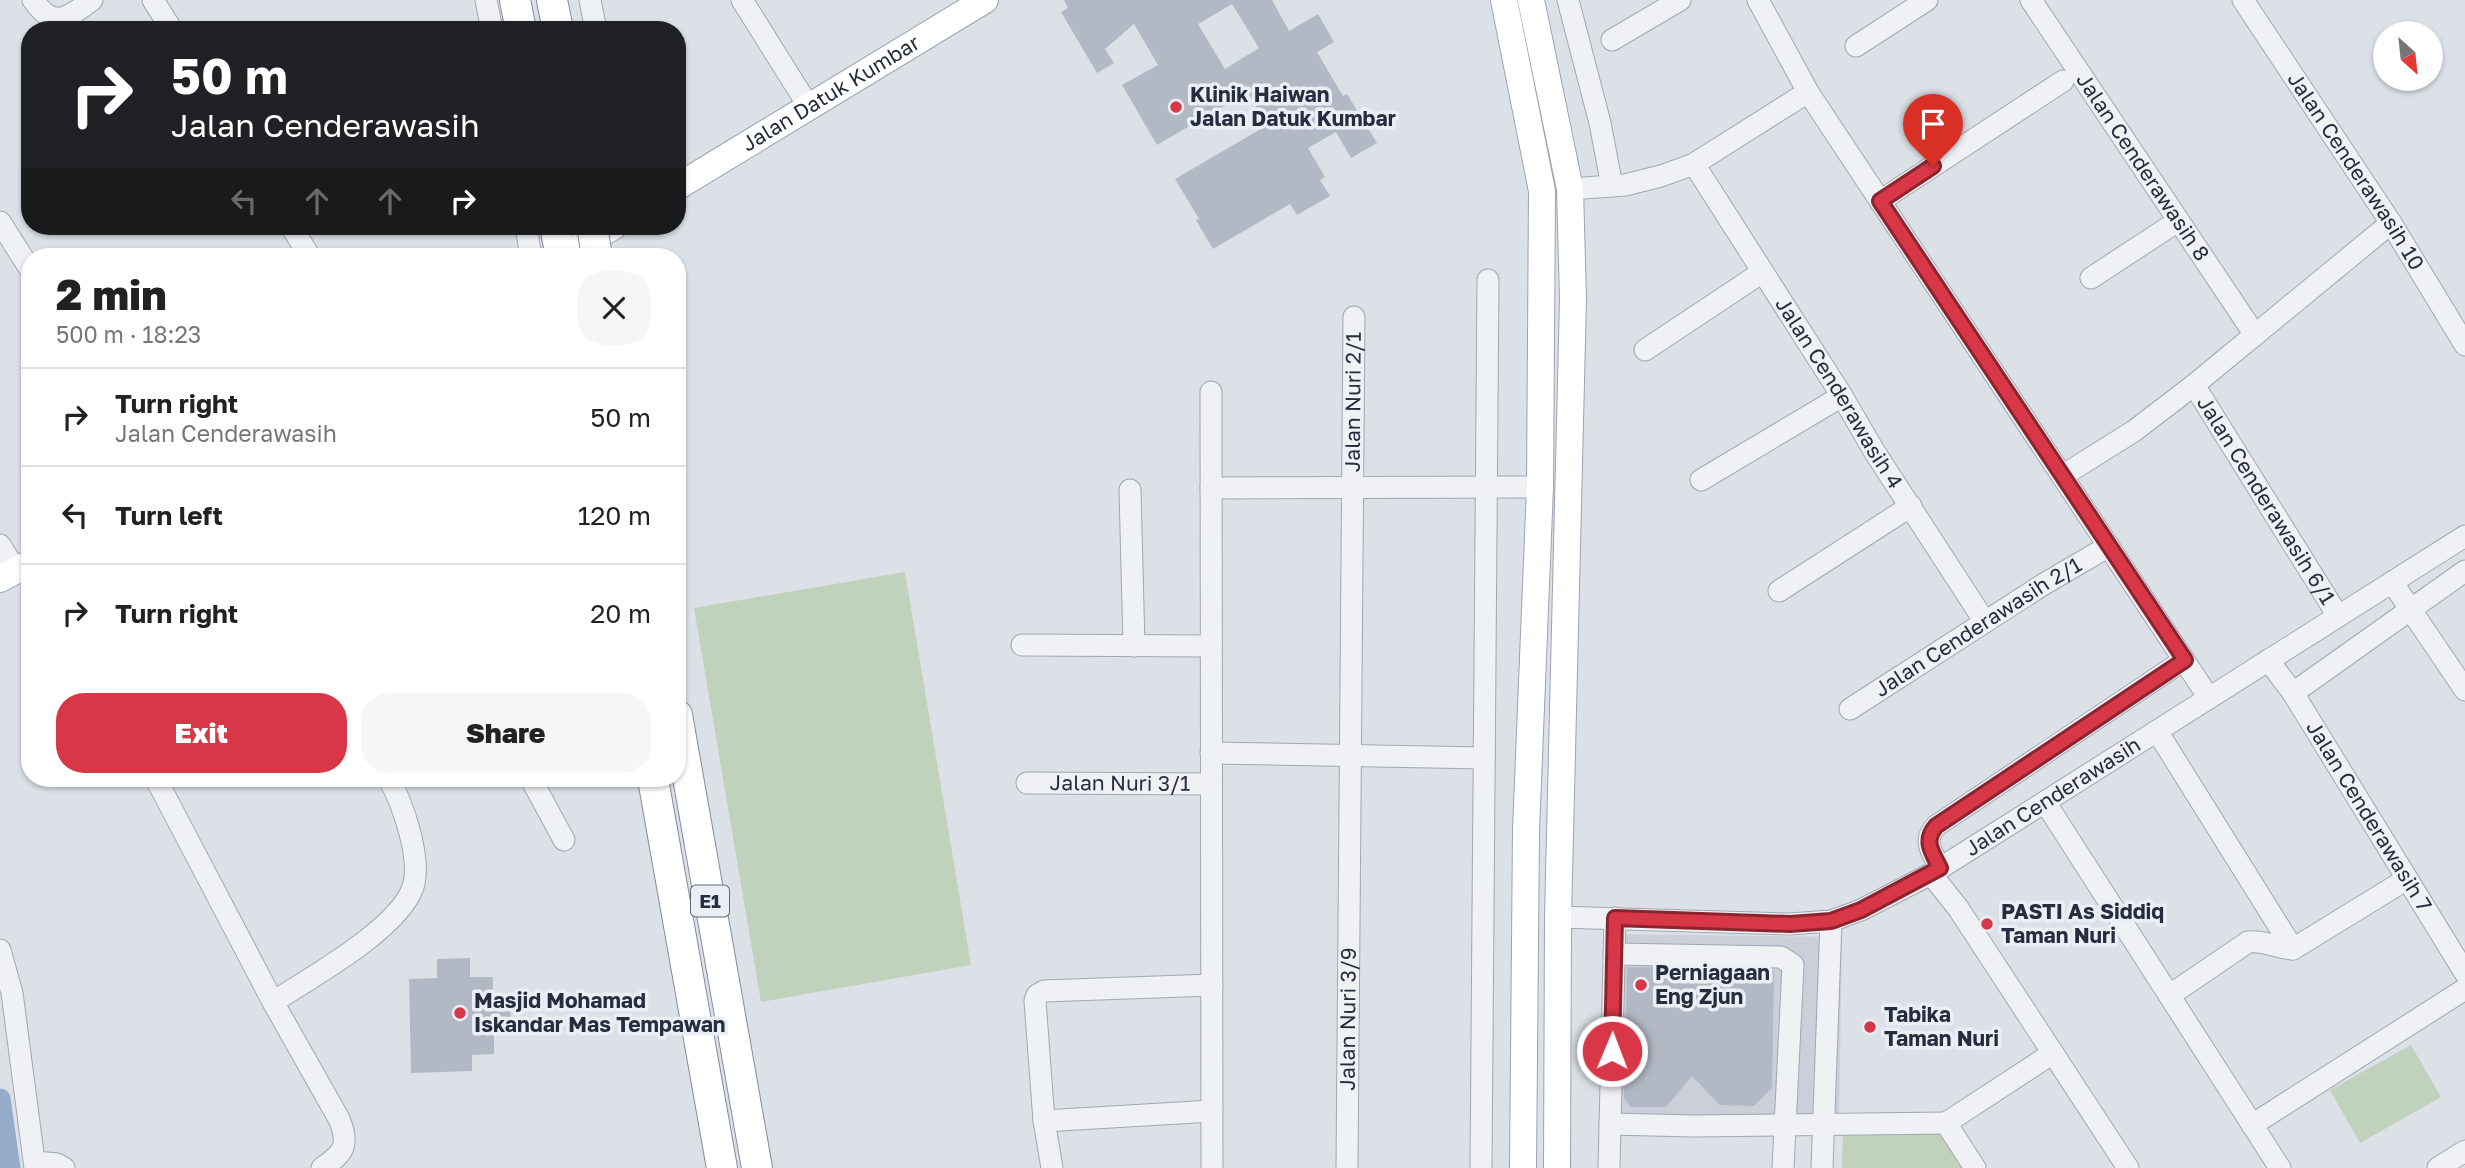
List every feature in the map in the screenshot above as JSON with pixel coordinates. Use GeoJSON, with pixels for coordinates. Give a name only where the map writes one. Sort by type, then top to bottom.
{"type":"FeatureCollection","features":[{"type":"Feature","properties":{"kind":"highway"},"geometry":{"type":"LineString","coordinates":[[515,0],[519,21]]}},
{"type":"Feature","properties":{"kind":"highway"},"geometry":{"type":"LineString","coordinates":[[552,0],[556,21]]}},
{"type":"Feature","properties":{"kind":"highway","name":"E1"},"geometry":{"type":"LineString","coordinates":[[686,767],[757,1168]]}},
{"type":"Feature","properties":{"kind":"highway","name":"E1"},"geometry":{"type":"LineString","coordinates":[[654,787],[722,1168]]}},
{"type":"Feature","properties":{"kind":"main road","name":"Jalan Datuk Kumbar"},"geometry":{"type":"LineString","coordinates":[[686,182],[985,0]]}},
{"type":"Feature","properties":{"kind":"main road"},"geometry":{"type":"LineString","coordinates":[[1504,0],[1542,191],[1540,487],[1526,830],[1523,1168]]}},
{"type":"Feature","properties":{"kind":"main road"},"geometry":{"type":"LineString","coordinates":[[1531,0],[1570,189],[1573,299],[1558,917],[1557,1168]]}},
{"type":"Feature","properties":{"kind":"main road"},"geometry":{"type":"LineString","coordinates":[[576,248],[599,235]]}},
{"type":"Feature","properties":{"kind":"street"},"geometry":{"type":"LineString","coordinates":[[33,0],[45,14],[61,19],[70,16],[92,0]]}},
{"type":"Feature","properties":{"kind":"street"},"geometry":{"type":"LineString","coordinates":[[153,0],[166,21]]}},
{"type":"Feature","properties":{"kind":"street"},"geometry":{"type":"LineString","coordinates":[[486,0],[490,21]]}},
{"type":"Feature","properties":{"kind":"street"},"geometry":{"type":"LineString","coordinates":[[590,0],[594,21]]}},
{"type":"Feature","properties":{"kind":"street"},"geometry":{"type":"LineString","coordinates":[[742,0],[809,107]]}},
{"type":"Feature","properties":{"kind":"street"},"geometry":{"type":"LineString","coordinates":[[1568,0],[1600,123],[1612,186]]}},
{"type":"Feature","properties":{"kind":"street"},"geometry":{"type":"LineString","coordinates":[[1612,40],[1680,0]]}},
{"type":"Feature","properties":{"kind":"street"},"geometry":{"type":"LineString","coordinates":[[1758,0],[1808,92],[2209,698]]}},
{"type":"Feature","properties":{"kind":"street"},"geometry":{"type":"LineString","coordinates":[[1856,46],[1927,0]]}},
{"type":"Feature","properties":{"kind":"street","name":"Jalan Cenderawasih 8"},"geometry":{"type":"LineString","coordinates":[[2031,0],[2255,335]]}},
{"type":"Feature","properties":{"kind":"street","name":"Jalan Cenderawasih 10"},"geometry":{"type":"LineString","coordinates":[[2243,0],[2391,223],[2465,345]]}},
{"type":"Feature","properties":{"kind":"street"},"geometry":{"type":"LineString","coordinates":[[1880,201],[2063,81]]}},
{"type":"Feature","properties":{"kind":"street"},"geometry":{"type":"LineString","coordinates":[[1570,189],[1612,186],[1661,176],[1694,164],[1808,92]]}},
{"type":"Feature","properties":{"kind":"street","name":"Jalan Cenderawasih 4"},"geometry":{"type":"LineString","coordinates":[[1694,164],[1985,622]]}},
{"type":"Feature","properties":{"kind":"street"},"geometry":{"type":"LineString","coordinates":[[2091,278],[2178,221]]}},
{"type":"Feature","properties":{"kind":"street"},"geometry":{"type":"LineString","coordinates":[[0,222],[21,255]]}},
{"type":"Feature","properties":{"kind":"street"},"geometry":{"type":"LineString","coordinates":[[2062,476],[2134,431],[2194,385],[2391,223]]}},
{"type":"Feature","properties":{"kind":"street"},"geometry":{"type":"LineString","coordinates":[[1645,350],[1762,273]]}},
{"type":"Feature","properties":{"kind":"street"},"geometry":{"type":"LineString","coordinates":[[1481,1168],[1488,280]]}},
{"type":"Feature","properties":{"kind":"street","name":"Jalan Nuri 2/1"},"geometry":{"type":"LineString","coordinates":[[1350,755],[1354,317]]}},
{"type":"Feature","properties":{"kind":"street","name":"Jalan Cenderawasih 6/1"},"geometry":{"type":"LineString","coordinates":[[2194,385],[2338,616]]}},
{"type":"Feature","properties":{"kind":"street"},"geometry":{"type":"LineString","coordinates":[[1211,392],[1212,1168]]}},
{"type":"Feature","properties":{"kind":"street"},"geometry":{"type":"LineString","coordinates":[[1701,480],[1842,396]]}},
{"type":"Feature","properties":{"kind":"street"},"geometry":{"type":"LineString","coordinates":[[1211,488],[1540,487]]}},
{"type":"Feature","properties":{"kind":"street"},"geometry":{"type":"LineString","coordinates":[[1130,490],[1134,646]]}},
{"type":"Feature","properties":{"kind":"street"},"geometry":{"type":"LineString","coordinates":[[1779,591],[1911,506]]}},
{"type":"Feature","properties":{"kind":"street","name":"Jalan Cenderawasih"},"geometry":{"type":"LineString","coordinates":[[1558,917],[1790,924],[1831,921],[1861,910],[1936,871],[2465,536]]}},
{"type":"Feature","properties":{"kind":"street"},"geometry":{"type":"LineString","coordinates":[[0,545],[15,571]]}},
{"type":"Feature","properties":{"kind":"street","name":"Jalan Cenderawasih 2/1"},"geometry":{"type":"LineString","coordinates":[[1850,709],[2109,546]]}},
{"type":"Feature","properties":{"kind":"street"},"geometry":{"type":"LineString","coordinates":[[2293,693],[2465,571]]}},
{"type":"Feature","properties":{"kind":"street"},"geometry":{"type":"LineString","coordinates":[[2392,582],[2465,690]]}},
{"type":"Feature","properties":{"kind":"street"},"geometry":{"type":"LineString","coordinates":[[1022,645],[1211,646]]}},
{"type":"Feature","properties":{"kind":"street"},"geometry":{"type":"LineString","coordinates":[[2128,1168],[1958,908],[1936,871],[1928,844],[1930,833],[1936,826],[2185,660]]}},
{"type":"Feature","properties":{"kind":"street","name":"Jalan Cenderawasih 7"},"geometry":{"type":"LineString","coordinates":[[2269,660],[2293,693],[2465,972]]}},
{"type":"Feature","properties":{"kind":"street"},"geometry":{"type":"LineString","coordinates":[[2157,731],[2293,949]]}},
{"type":"Feature","properties":{"kind":"street"},"geometry":{"type":"LineString","coordinates":[[1211,753],[1484,758]]}},
{"type":"Feature","properties":{"kind":"street","name":"Jalan Nuri 3/9"},"geometry":{"type":"LineString","coordinates":[[1347,1168],[1350,755]]}},
{"type":"Feature","properties":{"kind":"street","name":"Jalan Nuri 3/1"},"geometry":{"type":"LineString","coordinates":[[1027,783],[1212,784]]}},
{"type":"Feature","properties":{"kind":"street"},"geometry":{"type":"LineString","coordinates":[[160,787],[344,1132],[345,1143],[338,1157],[322,1168]]}},
{"type":"Feature","properties":{"kind":"street"},"geometry":{"type":"LineString","coordinates":[[273,1002],[347,953],[390,920],[404,904],[413,886],[415,866],[402,806],[393,787]]}},
{"type":"Feature","properties":{"kind":"street"},"geometry":{"type":"LineString","coordinates":[[535,787],[564,840]]}},
{"type":"Feature","properties":{"kind":"street"},"geometry":{"type":"LineString","coordinates":[[2045,802],[2280,1168]]}},
{"type":"Feature","properties":{"kind":"street"},"geometry":{"type":"LineString","coordinates":[[2170,995],[2248,942],[2262,941],[2280,948],[2293,949],[2407,879]]}},
{"type":"Feature","properties":{"kind":"street"},"geometry":{"type":"LineString","coordinates":[[1609,1168],[1615,918]]}},
{"type":"Feature","properties":{"kind":"street"},"geometry":{"type":"LineString","coordinates":[[1822,1168],[1831,921]]}},
{"type":"Feature","properties":{"kind":"street"},"geometry":{"type":"LineString","coordinates":[[0,950],[12,993],[35,1165],[57,1164],[64,1168]]}},
{"type":"Feature","properties":{"kind":"street"},"geometry":{"type":"LineString","coordinates":[[1614,954],[1781,957],[1793,965],[1783,1168]]}},
{"type":"Feature","properties":{"kind":"street"},"geometry":{"type":"LineString","coordinates":[[1794,981],[1829,983]]}},
{"type":"Feature","properties":{"kind":"street"},"geometry":{"type":"LineString","coordinates":[[1052,1168],[1044,1121],[1035,1002],[1037,995],[1044,991],[1212,985]]}},
{"type":"Feature","properties":{"kind":"street"},"geometry":{"type":"LineString","coordinates":[[2252,1125],[2465,989]]}},
{"type":"Feature","properties":{"kind":"street"},"geometry":{"type":"LineString","coordinates":[[1610,1124],[1945,1123],[2053,1053]]}},
{"type":"Feature","properties":{"kind":"street"},"geometry":{"type":"LineString","coordinates":[[1044,1121],[1212,1111]]}},
{"type":"Feature","properties":{"kind":"street"},"geometry":{"type":"LineString","coordinates":[[1945,1123],[1975,1168]]}},
{"type":"Feature","properties":{"kind":"street"},"geometry":{"type":"LineString","coordinates":[[2438,1168],[2465,1151]]}},
{"type":"Feature","properties":{"kind":"shaded area"},"geometry":{"type":"Polygon","coordinates":[[[1604,934],[1842,937],[1839,1122],[1601,1119],[1604,934]]]}},
{"type":"Feature","properties":{"kind":"green space"},"geometry":{"type":"Polygon","coordinates":[[[905,572],[971,965],[761,1002],[694,608],[905,572]]]}},
{"type":"Feature","properties":{"kind":"green space"},"geometry":{"type":"Polygon","coordinates":[[[2411,1045],[2441,1097],[2360,1143],[2330,1090],[2411,1045]]]}},
{"type":"Feature","properties":{"kind":"green space"},"geometry":{"type":"Polygon","coordinates":[[[1843,1127],[1935,1128],[1963,1168],[1842,1168],[1843,1127]]]}},
{"type":"Feature","properties":{"kind":"building"},"geometry":{"type":"Polygon","coordinates":[[[1064,0],[1272,0],[1289,31],[1318,14],[1334,42],[1317,52],[1343,96],[1347,94],[1377,143],[1351,158],[1336,132],[1308,148],[1325,177],[1320,180],[1330,196],[1297,215],[1290,204],[1213,249],[1175,179],[1259,130],[1255,124],[1263,119],[1248,92],[1157,145],[1122,85],[1158,65],[1134,24],[1105,49],[1114,63],[1097,73],[1061,12],[1068,8],[1064,0]],[[1232,4],[1198,24],[1225,69],[1259,48],[1232,4]]]}},
{"type":"Feature","properties":{"kind":"building","name":"Masjid Mohamad Iskandar Mas Tempawan"},"geometry":{"type":"Polygon","coordinates":[[[470,958],[470,977],[493,977],[493,996],[510,995],[511,1031],[494,1031],[494,1054],[472,1055],[472,1071],[411,1073],[409,979],[437,978],[437,959],[470,958]]]}},
{"type":"Feature","properties":{"kind":"building"},"geometry":{"type":"Polygon","coordinates":[[[1627,967],[1685,968],[1696,975],[1706,969],[1774,971],[1772,1088],[1754,1106],[1720,1105],[1692,1076],[1666,1107],[1631,1107],[1624,1098],[1627,967]]]}},
{"type":"Feature","properties":{"kind":"waterway"},"geometry":{"type":"LineString","coordinates":[[0,1099],[10,1168]]}},
{"type":"Feature","properties":{"kind":"place","name":"Klinik Haiwan Jalan Datuk Kumbar"},"geometry":{"type":"Point","coordinates":[1176,107]}},
{"type":"Feature","properties":{"kind":"place","name":"PASTI As Siddiq Taman Nuri"},"geometry":{"type":"Point","coordinates":[1987,924]}},
{"type":"Feature","properties":{"kind":"place","name":"Perniagaan Eng Zjun"},"geometry":{"type":"Point","coordinates":[1641,985]}},
{"type":"Feature","properties":{"kind":"place","name":"Masjid Mohamad Iskandar Mas Tempawan"},"geometry":{"type":"Point","coordinates":[460,1013]}},
{"type":"Feature","properties":{"kind":"place","name":"Tabika Taman Nuri"},"geometry":{"type":"Point","coordinates":[1870,1027]}},
{"type":"Feature","properties":{"kind":"route"},"geometry":{"type":"LineString","coordinates":[[1612,1051],[1615,918],[1790,924],[1831,921],[1861,910],[1940,868],[1928,844],[1930,833],[1936,826],[2185,660],[1880,201],[1933,166]]}}]}
